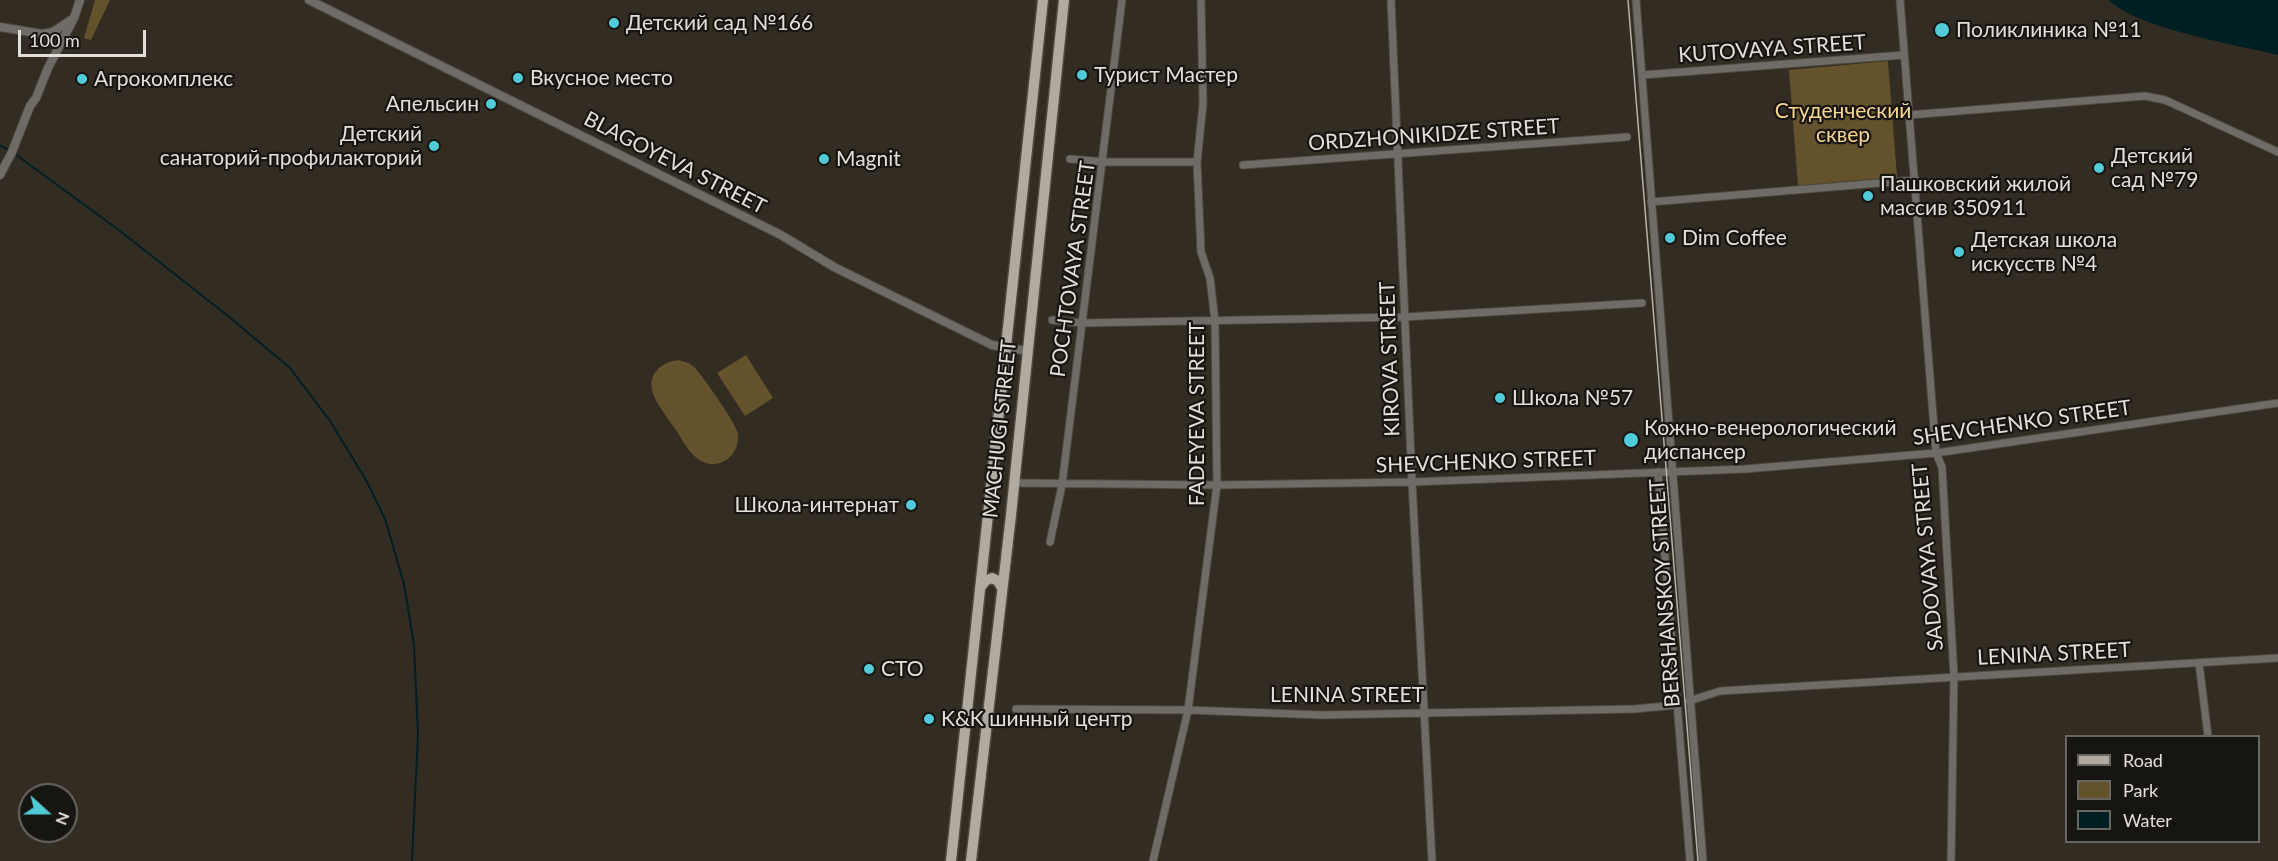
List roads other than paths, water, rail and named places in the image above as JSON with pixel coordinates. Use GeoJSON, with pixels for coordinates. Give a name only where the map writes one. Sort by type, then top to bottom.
{"type":"FeatureCollection","features":[{"type":"Feature","properties":{"kind":"main road","name":"MACHUGI STREET"},"geometry":{"type":"LineString","coordinates":[[951,861],[1042,0]]}},
{"type":"Feature","properties":{"kind":"main road","name":"MACHUGI STREET"},"geometry":{"type":"LineString","coordinates":[[971,861],[1014,483],[1064,0]]}},
{"type":"Feature","properties":{"kind":"main road"},"geometry":{"type":"LineString","coordinates":[[980,588],[985,581],[992,578],[998,581],[1002,588]]}},
{"type":"Feature","properties":{"kind":"street"},"geometry":{"type":"LineString","coordinates":[[0,176],[30,106],[74,18],[80,0]]}},
{"type":"Feature","properties":{"kind":"street","name":"BLAGOYEVA STREET"},"geometry":{"type":"LineString","coordinates":[[309,0],[781,235],[834,267],[992,345],[1028,351]]}},
{"type":"Feature","properties":{"kind":"street","name":"POCHTOVAYA STREET"},"geometry":{"type":"LineString","coordinates":[[1050,542],[1062,485],[1081,323],[1104,162],[1122,0]]}},
{"type":"Feature","properties":{"kind":"street","name":"FADEYEVA STREET"},"geometry":{"type":"LineString","coordinates":[[1153,861],[1188,710],[1217,485],[1215,321],[1210,278],[1201,252],[1197,162],[1203,104],[1201,0]]}},
{"type":"Feature","properties":{"kind":"street","name":"KIROVA STREET"},"geometry":{"type":"LineString","coordinates":[[1391,0],[1412,482],[1432,861]]}},
{"type":"Feature","properties":{"kind":"street","name":"BERSHANSKOY STREET"},"geometry":{"type":"LineString","coordinates":[[1636,0],[1703,861]]}},
{"type":"Feature","properties":{"kind":"street","name":"SADOVAYA STREET"},"geometry":{"type":"LineString","coordinates":[[1900,0],[1936,453],[1942,467],[1954,676],[1951,861]]}},
{"type":"Feature","properties":{"kind":"street"},"geometry":{"type":"LineString","coordinates":[[0,27],[42,34],[53,32],[74,18]]}},
{"type":"Feature","properties":{"kind":"street","name":"KUTOVAYA STREET"},"geometry":{"type":"LineString","coordinates":[[1641,75],[1904,55]]}},
{"type":"Feature","properties":{"kind":"street"},"geometry":{"type":"LineString","coordinates":[[1909,115],[2145,96],[2165,100],[2278,152]]}},
{"type":"Feature","properties":{"kind":"street","name":"ORDZHONIKIDZE STREET"},"geometry":{"type":"LineString","coordinates":[[1243,165],[1627,137]]}},
{"type":"Feature","properties":{"kind":"street"},"geometry":{"type":"LineString","coordinates":[[1070,159],[1104,162],[1197,162]]}},
{"type":"Feature","properties":{"kind":"street"},"geometry":{"type":"LineString","coordinates":[[1651,202],[1916,180]]}},
{"type":"Feature","properties":{"kind":"street"},"geometry":{"type":"LineString","coordinates":[[1052,320],[1081,323],[1405,317],[1642,303]]}},
{"type":"Feature","properties":{"kind":"street","name":"SHEVCHENKO STREET"},"geometry":{"type":"LineString","coordinates":[[1014,483],[1217,485],[1412,482],[1744,469],[1936,453],[2278,403]]}},
{"type":"Feature","properties":{"kind":"street","name":"BERSHANSKOY STREET"},"geometry":{"type":"LineString","coordinates":[[1658,472],[1690,861]]}},
{"type":"Feature","properties":{"kind":"street","name":"LENINA STREET"},"geometry":{"type":"LineString","coordinates":[[1689,701],[1720,691],[2278,658]]}},
{"type":"Feature","properties":{"kind":"street"},"geometry":{"type":"LineString","coordinates":[[2199,663],[2208,735]]}},
{"type":"Feature","properties":{"kind":"street","name":"LENINA STREET"},"geometry":{"type":"LineString","coordinates":[[1016,709],[1188,710],[1322,715],[1634,709],[1677,705]]}},
{"type":"Feature","properties":{"kind":"water"},"geometry":{"type":"Polygon","coordinates":[[[2109,0],[2278,0],[2278,55],[2163,27],[2122,10],[2109,0]]]}},
{"type":"Feature","properties":{"kind":"waterway"},"geometry":{"type":"LineString","coordinates":[[0,145],[10,151]]}},
{"type":"Feature","properties":{"kind":"waterway"},"geometry":{"type":"LineString","coordinates":[[15,154],[120,231],[290,368],[330,421],[366,480],[385,519],[404,584],[414,645],[418,735],[412,861]]}},
{"type":"Feature","properties":{"kind":"tram line"},"geometry":{"type":"LineString","coordinates":[[1628,0],[1698,861]]}},
{"type":"Feature","properties":{"kind":"place","name":"Детский сад №166"},"geometry":{"type":"Point","coordinates":[614,23]}},
{"type":"Feature","properties":{"kind":"place","name":"Поликлиника №11"},"geometry":{"type":"Point","coordinates":[1942,30]}},
{"type":"Feature","properties":{"kind":"place","name":"Турист Мастер"},"geometry":{"type":"Point","coordinates":[1082,75]}},
{"type":"Feature","properties":{"kind":"place","name":"Вкусное место"},"geometry":{"type":"Point","coordinates":[518,78]}},
{"type":"Feature","properties":{"kind":"place","name":"Агрокомплекс"},"geometry":{"type":"Point","coordinates":[82,79]}},
{"type":"Feature","properties":{"kind":"place","name":"Апельсин"},"geometry":{"type":"Point","coordinates":[491,104]}},
{"type":"Feature","properties":{"kind":"place","name":"Детский санаторий-профилакторий"},"geometry":{"type":"Point","coordinates":[434,146]}},
{"type":"Feature","properties":{"kind":"place","name":"Magnit"},"geometry":{"type":"Point","coordinates":[824,159]}},
{"type":"Feature","properties":{"kind":"place","name":"Детский сад №79"},"geometry":{"type":"Point","coordinates":[2099,168]}},
{"type":"Feature","properties":{"kind":"place","name":"Пашковский жилой массив 350911"},"geometry":{"type":"Point","coordinates":[1868,196]}},
{"type":"Feature","properties":{"kind":"place","name":"Dim Coffee"},"geometry":{"type":"Point","coordinates":[1670,238]}},
{"type":"Feature","properties":{"kind":"place","name":"Детская школа искусств №4"},"geometry":{"type":"Point","coordinates":[1959,252]}},
{"type":"Feature","properties":{"kind":"place","name":"Школа №57"},"geometry":{"type":"Point","coordinates":[1500,398]}},
{"type":"Feature","properties":{"kind":"place","name":"Кожно-венерологический диспансер"},"geometry":{"type":"Point","coordinates":[1631,440]}},
{"type":"Feature","properties":{"kind":"place","name":"Школа-интернат"},"geometry":{"type":"Point","coordinates":[911,505]}},
{"type":"Feature","properties":{"kind":"place","name":"СТО"},"geometry":{"type":"Point","coordinates":[869,669]}},
{"type":"Feature","properties":{"kind":"place","name":"K&K шинный центр"},"geometry":{"type":"Point","coordinates":[929,719]}},
{"type":"Feature","properties":{"kind":"park label","name":"Студенческий сквер"},"geometry":{"type":"Point","coordinates":[1843,123]}}]}
